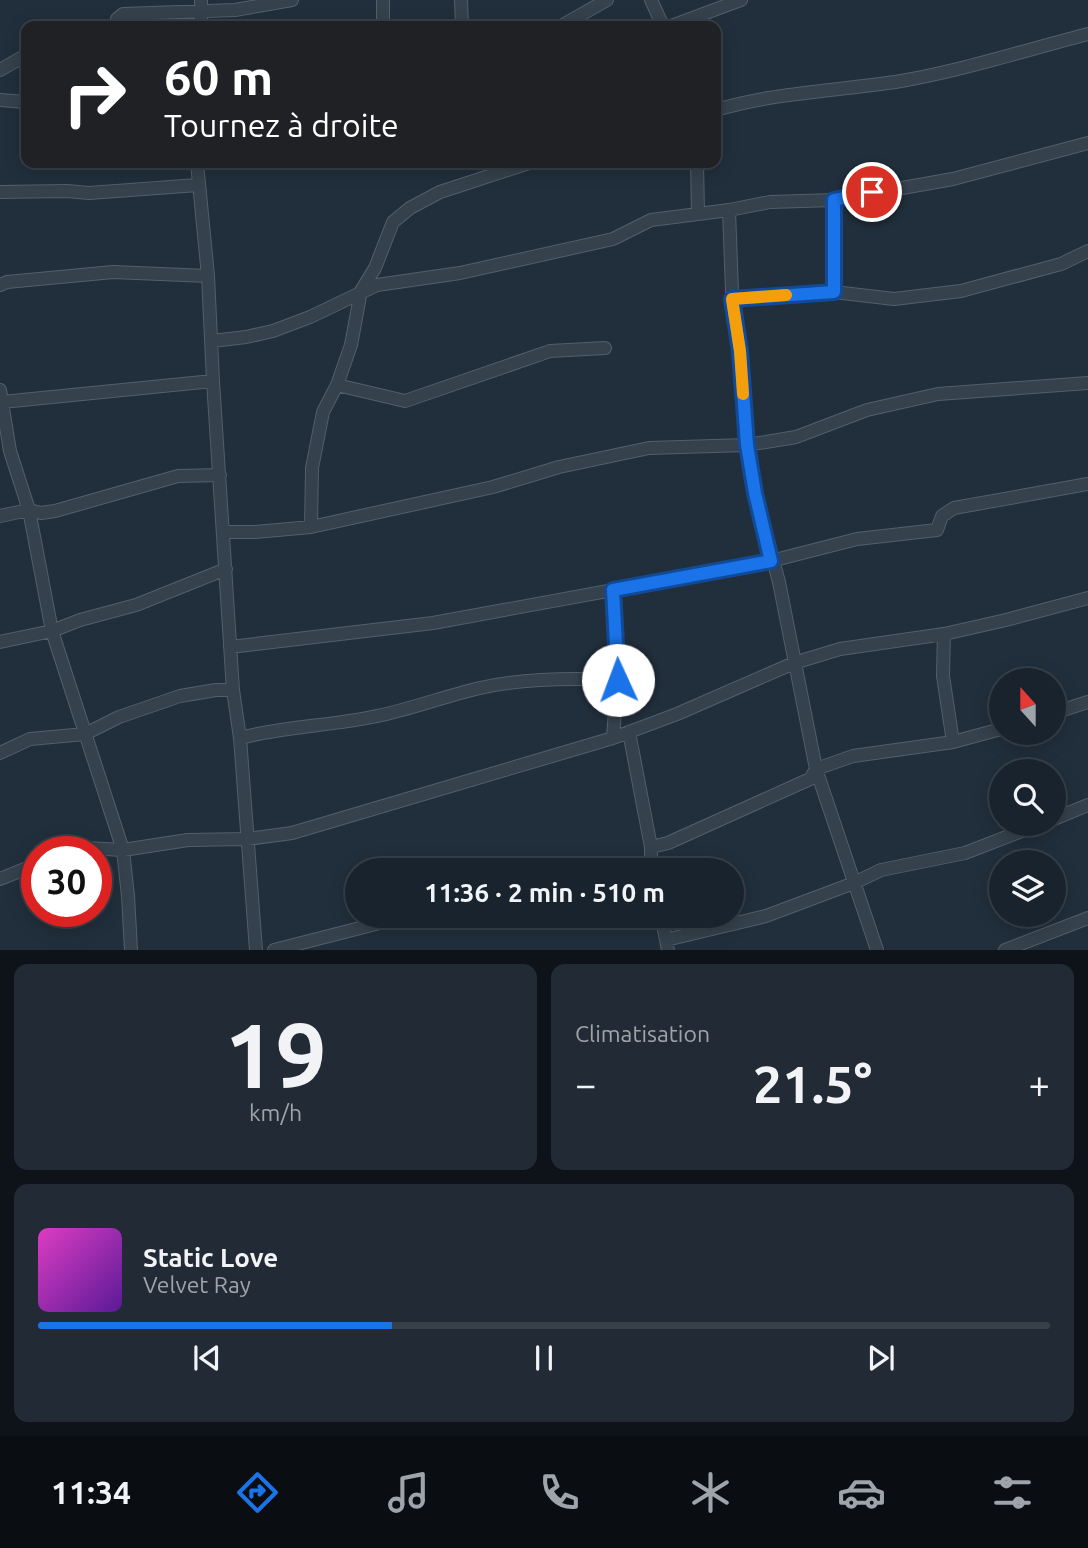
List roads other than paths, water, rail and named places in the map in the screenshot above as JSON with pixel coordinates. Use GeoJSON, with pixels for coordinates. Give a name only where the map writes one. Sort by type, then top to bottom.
{"type":"FeatureCollection","features":[{"type":"Feature","properties":{"kind":"street"},"geometry":{"type":"LineString","coordinates":[[116,21],[123,14],[202,5],[235,10],[292,0]]}},
{"type":"Feature","properties":{"kind":"street"},"geometry":{"type":"LineString","coordinates":[[383,0],[383,21]]}},
{"type":"Feature","properties":{"kind":"street"},"geometry":{"type":"LineString","coordinates":[[461,0],[462,21]]}},
{"type":"Feature","properties":{"kind":"street"},"geometry":{"type":"LineString","coordinates":[[570,21],[607,0]]}},
{"type":"Feature","properties":{"kind":"street"},"geometry":{"type":"LineString","coordinates":[[651,0],[661,21]]}},
{"type":"Feature","properties":{"kind":"street"},"geometry":{"type":"LineString","coordinates":[[684,21],[741,0]]}},
{"type":"Feature","properties":{"kind":"street"},"geometry":{"type":"LineString","coordinates":[[721,109],[750,100],[905,80],[1014,55],[1088,34]]}},
{"type":"Feature","properties":{"kind":"street"},"geometry":{"type":"LineString","coordinates":[[0,70],[21,58]]}},
{"type":"Feature","properties":{"kind":"street"},"geometry":{"type":"LineString","coordinates":[[0,100],[21,102]]}},
{"type":"Feature","properties":{"kind":"street"},"geometry":{"type":"LineString","coordinates":[[212,341],[273,331],[310,317],[361,291],[394,281],[460,273],[613,239],[651,219],[729,210],[770,202],[834,200],[953,179],[1088,143]]}},
{"type":"Feature","properties":{"kind":"street"},"geometry":{"type":"LineString","coordinates":[[197,168],[208,276],[233,690],[240,738],[256,950]]}},
{"type":"Feature","properties":{"kind":"street"},"geometry":{"type":"LineString","coordinates":[[311,527],[312,468],[323,412],[337,384],[351,345],[361,291],[375,268],[393,222],[410,208],[440,192],[514,168]]}},
{"type":"Feature","properties":{"kind":"street"},"geometry":{"type":"LineString","coordinates":[[697,168],[698,213]]}},
{"type":"Feature","properties":{"kind":"street"},"geometry":{"type":"LineString","coordinates":[[0,192],[89,193],[198,185]]}},
{"type":"Feature","properties":{"kind":"street"},"geometry":{"type":"LineString","coordinates":[[834,200],[834,292]]}},
{"type":"Feature","properties":{"kind":"street"},"geometry":{"type":"LineString","coordinates":[[729,210],[732,299],[740,351],[747,445],[755,493],[781,594],[816,769],[877,950]]}},
{"type":"Feature","properties":{"kind":"street"},"geometry":{"type":"LineString","coordinates":[[732,299],[834,292],[894,299],[961,291],[1061,264],[1088,251]]}},
{"type":"Feature","properties":{"kind":"street"},"geometry":{"type":"LineString","coordinates":[[0,285],[113,272],[208,276]]}},
{"type":"Feature","properties":{"kind":"street"},"geometry":{"type":"LineString","coordinates":[[337,384],[405,401],[550,351],[605,348]]}},
{"type":"Feature","properties":{"kind":"street"},"geometry":{"type":"LineString","coordinates":[[131,950],[123,849],[52,631],[29,510],[5,451],[1,396],[213,381]]}},
{"type":"Feature","properties":{"kind":"street"},"geometry":{"type":"LineString","coordinates":[[224,532],[311,527],[493,487],[559,467],[649,448],[747,445],[796,437],[867,410],[938,394],[1088,383]]}},
{"type":"Feature","properties":{"kind":"street"},"geometry":{"type":"LineString","coordinates":[[0,516],[29,510],[41,513],[55,511],[178,476],[220,475]]}},
{"type":"Feature","properties":{"kind":"street"},"geometry":{"type":"LineString","coordinates":[[230,647],[432,623],[771,561],[857,539],[937,530],[943,516],[954,508],[1088,484]]}},
{"type":"Feature","properties":{"kind":"street"},"geometry":{"type":"LineString","coordinates":[[0,642],[52,631],[79,620],[136,605],[226,569]]}},
{"type":"Feature","properties":{"kind":"street"},"geometry":{"type":"LineString","coordinates":[[613,590],[618,680],[613,738]]}},
{"type":"Feature","properties":{"kind":"street"},"geometry":{"type":"LineString","coordinates":[[112,849],[188,840],[247,839],[292,833],[351,818],[613,738],[794,663],[840,649],[944,634],[1088,598]]}},
{"type":"Feature","properties":{"kind":"street"},"geometry":{"type":"LineString","coordinates":[[944,634],[943,676],[953,742]]}},
{"type":"Feature","properties":{"kind":"street"},"geometry":{"type":"LineString","coordinates":[[240,738],[273,729],[376,716],[483,687],[565,680],[618,680]]}},
{"type":"Feature","properties":{"kind":"street"},"geometry":{"type":"LineString","coordinates":[[0,753],[30,739],[85,734],[119,717],[180,696],[233,690]]}},
{"type":"Feature","properties":{"kind":"street"},"geometry":{"type":"LineString","coordinates":[[1066,709],[1088,702]]}},
{"type":"Feature","properties":{"kind":"street"},"geometry":{"type":"LineString","coordinates":[[629,732],[651,847],[649,858]]}},
{"type":"Feature","properties":{"kind":"street"},"geometry":{"type":"LineString","coordinates":[[651,847],[810,779],[816,769],[869,752],[904,750],[953,742],[989,732]]}},
{"type":"Feature","properties":{"kind":"street"},"geometry":{"type":"LineString","coordinates":[[1066,814],[1088,805]]}},
{"type":"Feature","properties":{"kind":"street"},"geometry":{"type":"LineString","coordinates":[[667,945],[766,916],[881,870],[965,853],[1009,836]]}},
{"type":"Feature","properties":{"kind":"street"},"geometry":{"type":"LineString","coordinates":[[0,879],[21,870]]}},
{"type":"Feature","properties":{"kind":"street"},"geometry":{"type":"LineString","coordinates":[[1005,950],[1088,918]]}},
{"type":"Feature","properties":{"kind":"street"},"geometry":{"type":"LineString","coordinates":[[274,950],[360,928]]}}]}
